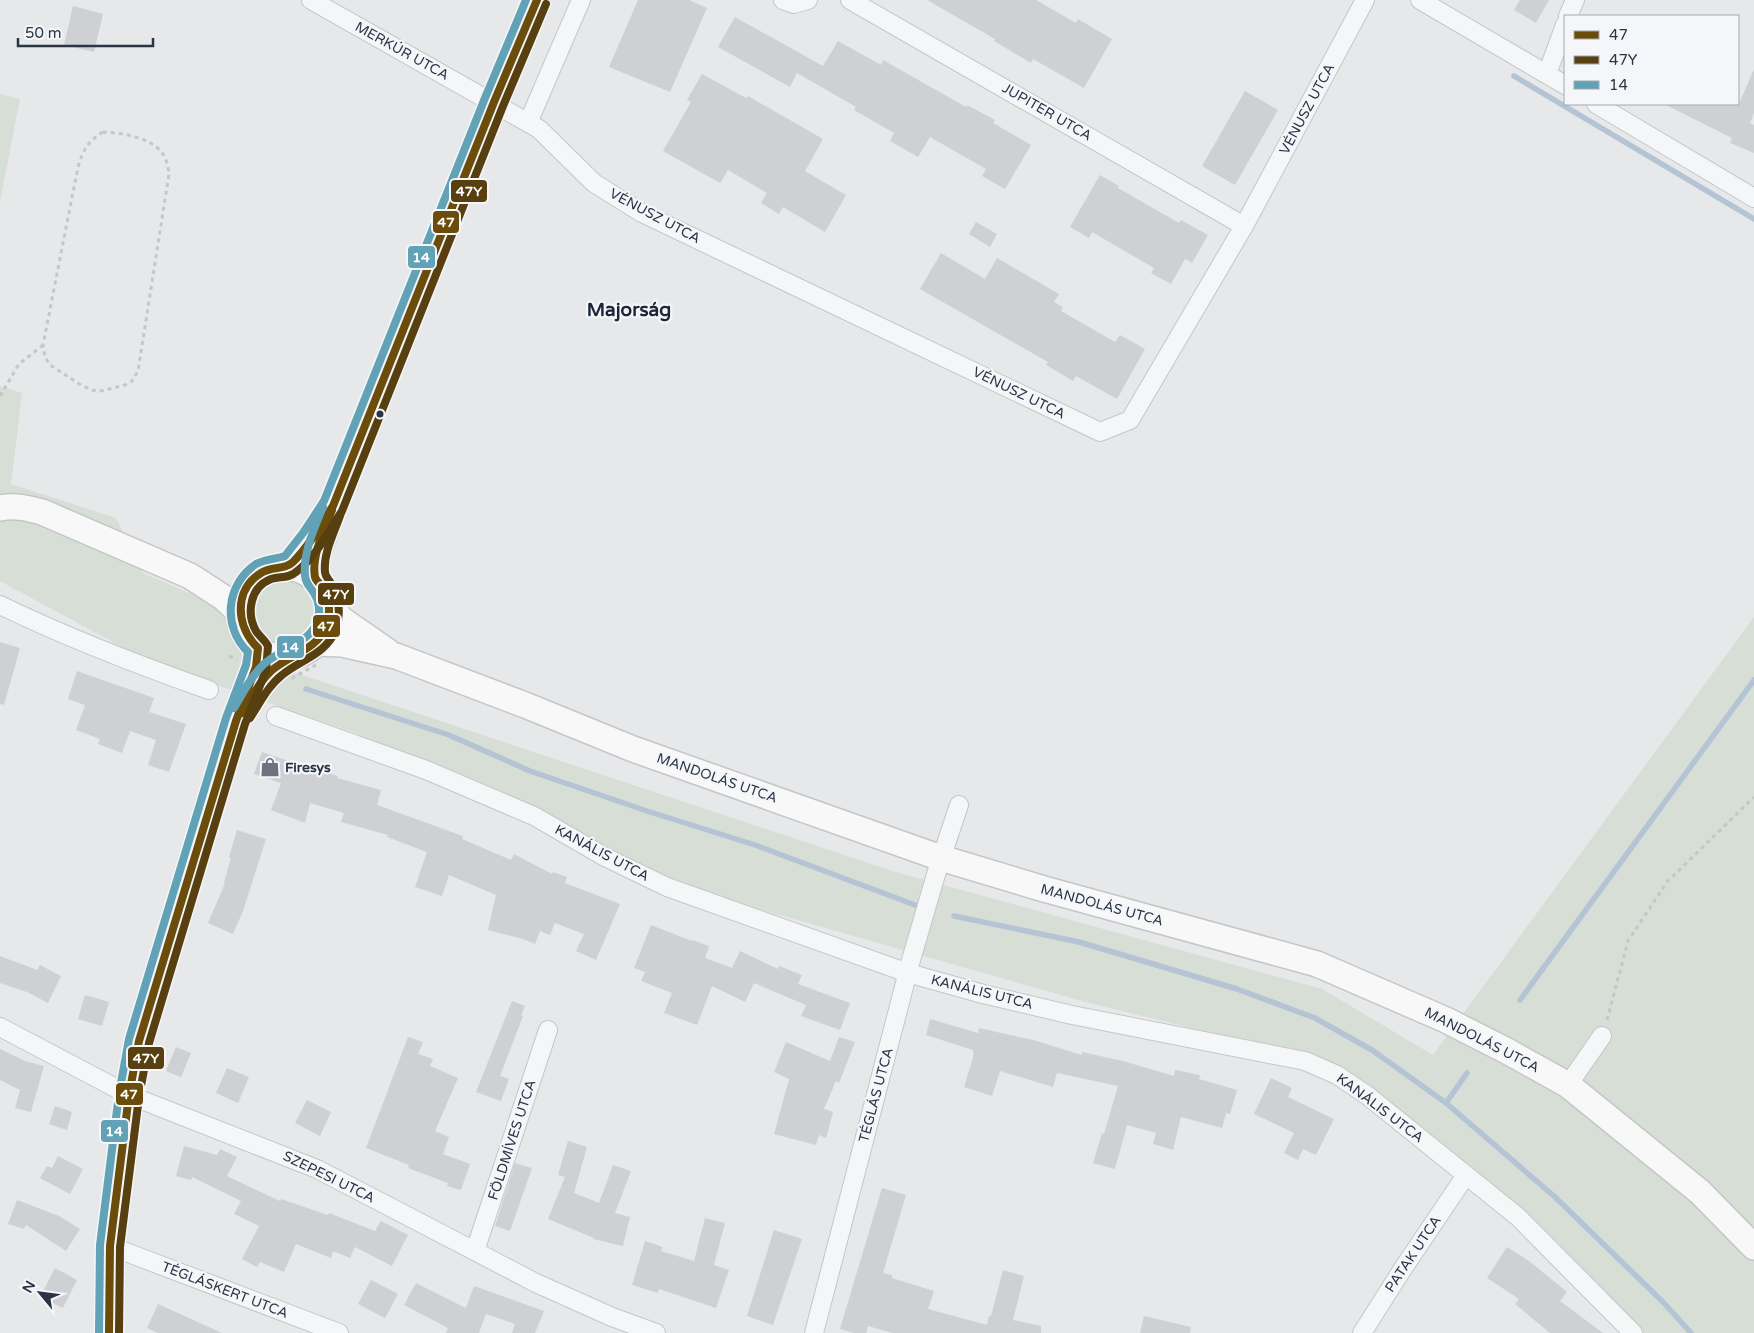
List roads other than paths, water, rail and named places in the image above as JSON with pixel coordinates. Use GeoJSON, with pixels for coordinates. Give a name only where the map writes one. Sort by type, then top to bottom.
{"type":"FeatureCollection","features":[{"type":"Feature","properties":{"kind":"street","name":"MERKÚR UTCA"},"geometry":{"type":"LineString","coordinates":[[311,0],[494,102]]}},
{"type":"Feature","properties":{"kind":"street"},"geometry":{"type":"LineString","coordinates":[[315,578],[316,559],[333,506],[494,102],[537,0]]}},
{"type":"Feature","properties":{"kind":"street"},"geometry":{"type":"LineString","coordinates":[[528,123],[581,0]]}},
{"type":"Feature","properties":{"kind":"street"},"geometry":{"type":"LineString","coordinates":[[783,0],[794,4],[808,0]]}},
{"type":"Feature","properties":{"kind":"street","name":"JUPITER UTCA"},"geometry":{"type":"LineString","coordinates":[[850,0],[1244,226]]}},
{"type":"Feature","properties":{"kind":"street","name":"VÉNUSZ UTCA"},"geometry":{"type":"LineString","coordinates":[[494,102],[539,129],[594,183],[642,213],[1100,432],[1130,420],[1244,226],[1366,0]]}},
{"type":"Feature","properties":{"kind":"street"},"geometry":{"type":"LineString","coordinates":[[1420,0],[1564,84]]}},
{"type":"Feature","properties":{"kind":"street"},"geometry":{"type":"LineString","coordinates":[[1568,15],[1574,0]]}},
{"type":"Feature","properties":{"kind":"street"},"geometry":{"type":"LineString","coordinates":[[1547,74],[1564,28]]}},
{"type":"Feature","properties":{"kind":"street"},"geometry":{"type":"LineString","coordinates":[[1598,105],[1754,198]]}},
{"type":"Feature","properties":{"kind":"street"},"geometry":{"type":"LineString","coordinates":[[0,508],[21,506],[42,512],[190,576],[224,598],[240,612]]}},
{"type":"Feature","properties":{"kind":"street"},"geometry":{"type":"LineString","coordinates":[[287,567],[302,553],[333,506]]}},
{"type":"Feature","properties":{"kind":"street"},"geometry":{"type":"LineString","coordinates":[[236,721],[269,672],[291,656],[309,649],[316,643],[327,625],[329,604],[324,590],[315,578],[302,570],[287,567],[269,570],[254,579],[246,589],[241,600],[240,612],[242,626],[248,638],[258,648],[274,655],[291,656]]}},
{"type":"Feature","properties":{"kind":"street"},"geometry":{"type":"LineString","coordinates":[[190,576],[232,582],[254,579]]}},
{"type":"Feature","properties":{"kind":"street","name":"MANDOLÁS UTCA"},"geometry":{"type":"LineString","coordinates":[[329,604],[341,619],[396,656]]}},
{"type":"Feature","properties":{"kind":"street"},"geometry":{"type":"LineString","coordinates":[[0,605],[51,630],[209,690]]}},
{"type":"Feature","properties":{"kind":"street","name":"MANDOLÁS UTCA"},"geometry":{"type":"LineString","coordinates":[[316,643],[342,644],[396,656],[525,704],[633,749],[941,858],[1044,889],[1317,964],[1446,1020],[1568,1085],[1700,1192],[1754,1247]]}},
{"type":"Feature","properties":{"kind":"street"},"geometry":{"type":"LineString","coordinates":[[109,1333],[110,1246],[129,1096],[139,1041],[236,721],[256,667],[258,648]]}},
{"type":"Feature","properties":{"kind":"street","name":"KANÁLIS UTCA"},"geometry":{"type":"LineString","coordinates":[[276,716],[426,770],[534,816],[606,857],[668,887],[908,973],[983,994],[1072,1015],[1305,1061],[1338,1075],[1368,1096],[1518,1217],[1633,1333]]}},
{"type":"Feature","properties":{"kind":"street","name":"TÉGLÁS UTCA"},"geometry":{"type":"LineString","coordinates":[[814,1333],[908,973],[941,858],[959,805]]}},
{"type":"Feature","properties":{"kind":"street","name":"SZEPESI UTCA"},"geometry":{"type":"LineString","coordinates":[[0,1027],[129,1096],[227,1132],[317,1169],[536,1283],[603,1313],[656,1333]]}},
{"type":"Feature","properties":{"kind":"street","name":"FÖLDMÍVES UTCA"},"geometry":{"type":"LineString","coordinates":[[475,1251],[548,1030]]}},
{"type":"Feature","properties":{"kind":"street"},"geometry":{"type":"LineString","coordinates":[[1568,1085],[1602,1036]]}},
{"type":"Feature","properties":{"kind":"street","name":"PATAK UTCA"},"geometry":{"type":"LineString","coordinates":[[1362,1333],[1466,1175]]}},
{"type":"Feature","properties":{"kind":"street","name":"TÉGLÁSKERT UTCA"},"geometry":{"type":"LineString","coordinates":[[110,1246],[339,1333]]}},
{"type":"Feature","properties":{"kind":"waterway"},"geometry":{"type":"LineString","coordinates":[[1514,76],[1754,219]]}},
{"type":"Feature","properties":{"kind":"waterway"},"geometry":{"type":"LineString","coordinates":[[1520,1000],[1754,680]]}},
{"type":"Feature","properties":{"kind":"waterway"},"geometry":{"type":"LineString","coordinates":[[306,689],[449,735],[530,771],[755,845],[915,905]]}},
{"type":"Feature","properties":{"kind":"waterway"},"geometry":{"type":"LineString","coordinates":[[954,916],[1079,942],[1237,989],[1315,1018],[1372,1050],[1446,1103]]}},
{"type":"Feature","properties":{"kind":"waterway"},"geometry":{"type":"LineString","coordinates":[[1467,1073],[1446,1103],[1555,1197],[1664,1303],[1691,1333]]}},
{"type":"Feature","properties":{"kind":"place","name":"Firesys"},"geometry":{"type":"Point","coordinates":[270,767]}},
{"type":"Feature","properties":{"kind":"district","name":"Majorság"},"geometry":{"type":"Point","coordinates":[629,310]}}]}
